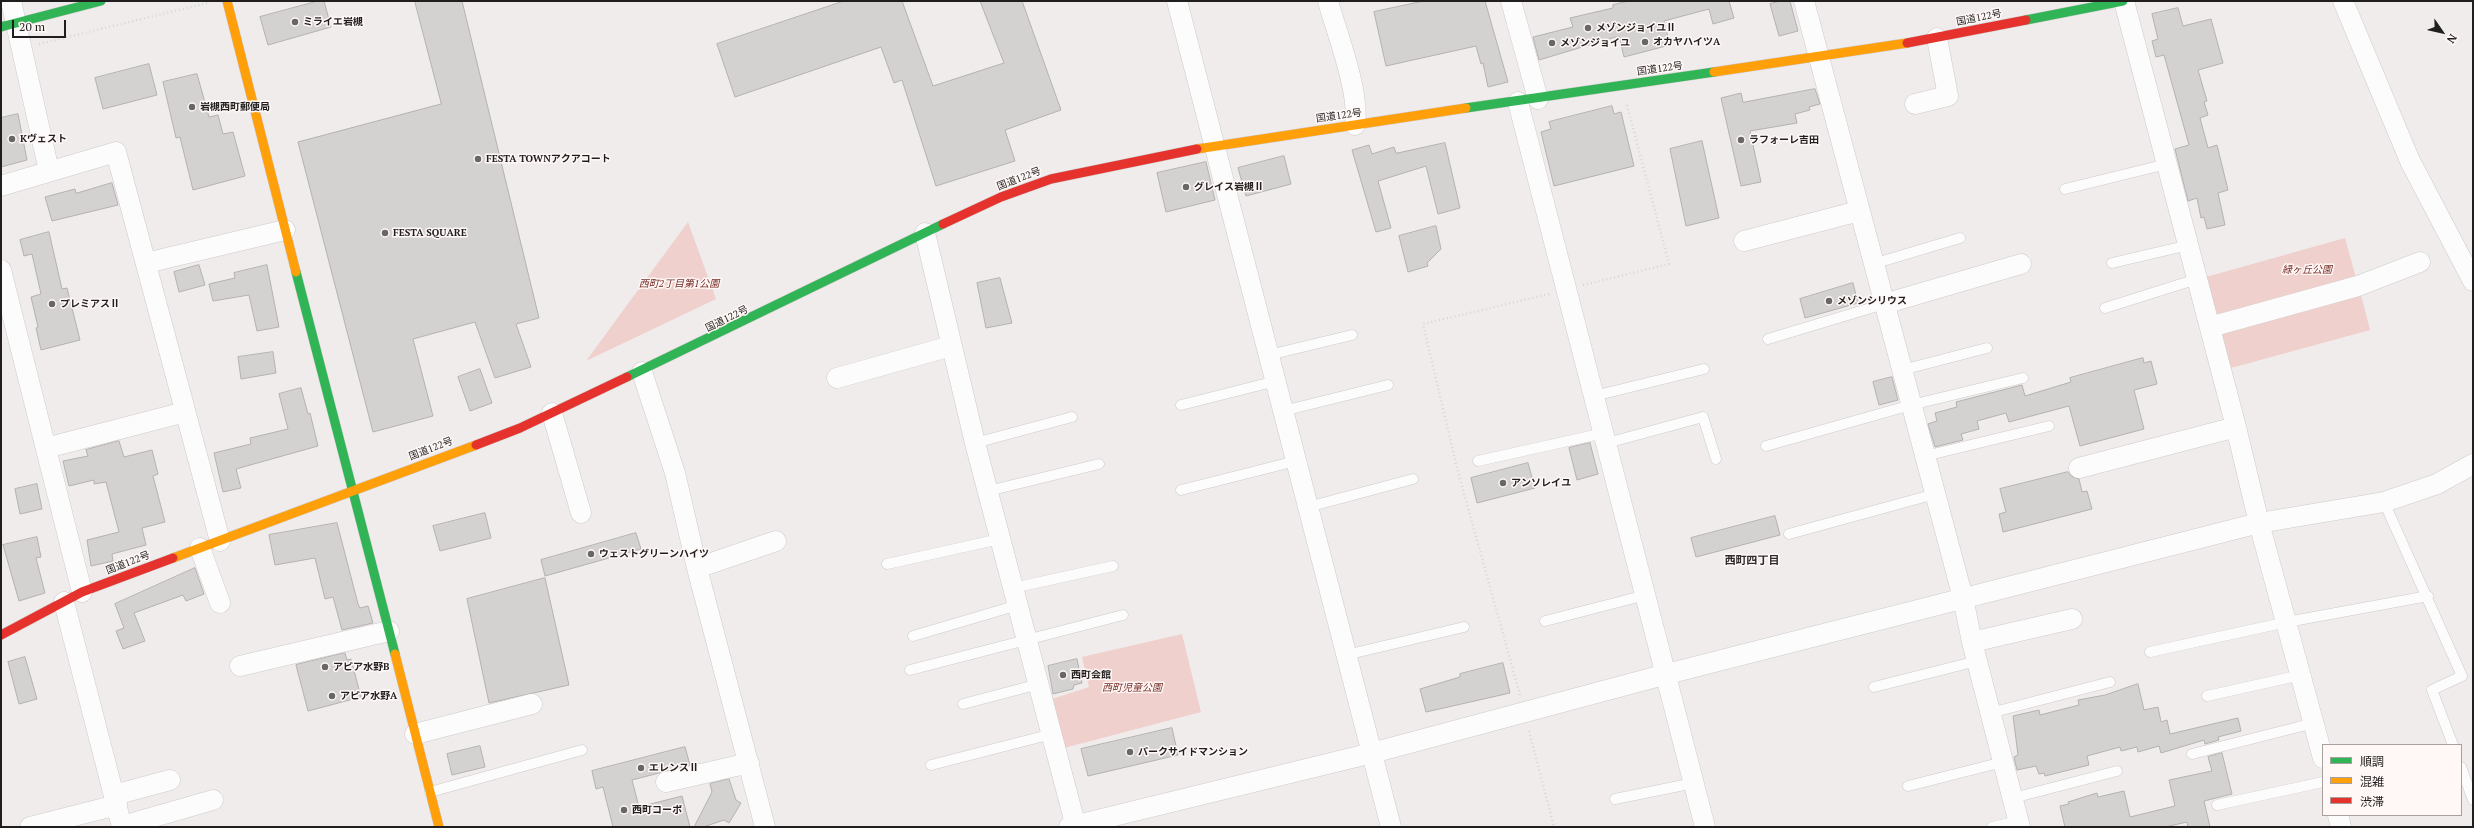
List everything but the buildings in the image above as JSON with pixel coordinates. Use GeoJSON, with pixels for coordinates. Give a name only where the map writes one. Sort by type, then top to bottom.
{"type":"FeatureCollection","features":[{"type":"Feature","properties":{"kind":"main road"},"geometry":{"type":"LineString","coordinates":[[9,25],[101,1]]}},
{"type":"Feature","properties":{"kind":"main road"},"geometry":{"type":"LineString","coordinates":[[226,1],[440,827]]}},
{"type":"Feature","properties":{"kind":"main road","name":"国道122号"},"geometry":{"type":"LineString","coordinates":[[1,635],[82,592],[520,428],[642,372],[925,233],[1001,198],[1051,179],[1105,166],[1214,145],[1518,102],[1818,57],[1937,38],[2124,1]]}},
{"type":"Feature","properties":{"kind":"street"},"geometry":{"type":"LineString","coordinates":[[11,1],[9,25],[22,48],[49,171]]}},
{"type":"Feature","properties":{"kind":"street"},"geometry":{"type":"LineString","coordinates":[[1177,1],[1391,827]]}},
{"type":"Feature","properties":{"kind":"street"},"geometry":{"type":"LineString","coordinates":[[1328,1],[1352,87],[1356,116],[1355,124]]}},
{"type":"Feature","properties":{"kind":"street"},"geometry":{"type":"LineString","coordinates":[[1511,1],[1538,99]]}},
{"type":"Feature","properties":{"kind":"street"},"geometry":{"type":"LineString","coordinates":[[1804,1],[1963,598],[1972,642],[2020,824]]}},
{"type":"Feature","properties":{"kind":"street"},"geometry":{"type":"LineString","coordinates":[[2124,1],[2189,244],[2259,523],[2322,754]]}},
{"type":"Feature","properties":{"kind":"street"},"geometry":{"type":"LineString","coordinates":[[2342,1],[2410,161],[2473,281]]}},
{"type":"Feature","properties":{"kind":"street"},"geometry":{"type":"LineString","coordinates":[[1915,104],[1948,96],[1937,38]]}},
{"type":"Feature","properties":{"kind":"street"},"geometry":{"type":"LineString","coordinates":[[1518,102],[1667,674],[1705,827]]}},
{"type":"Feature","properties":{"kind":"street"},"geometry":{"type":"LineString","coordinates":[[1,186],[116,152],[220,541]]}},
{"type":"Feature","properties":{"kind":"street"},"geometry":{"type":"LineString","coordinates":[[1744,241],[1859,211]]}},
{"type":"Feature","properties":{"kind":"street"},"geometry":{"type":"LineString","coordinates":[[146,263],[285,230]]}},
{"type":"Feature","properties":{"kind":"street"},"geometry":{"type":"LineString","coordinates":[[925,233],[975,443],[1052,734],[1074,826],[1372,753],[1667,674],[2259,523],[2384,502],[2437,484],[2473,464]]}},
{"type":"Feature","properties":{"kind":"street"},"geometry":{"type":"LineString","coordinates":[[2210,327],[2358,286],[2420,262]]}},
{"type":"Feature","properties":{"kind":"street"},"geometry":{"type":"LineString","coordinates":[[1884,304],[2021,264]]}},
{"type":"Feature","properties":{"kind":"street"},"geometry":{"type":"LineString","coordinates":[[1,271],[82,592]]}},
{"type":"Feature","properties":{"kind":"street"},"geometry":{"type":"LineString","coordinates":[[837,378],[951,346]]}},
{"type":"Feature","properties":{"kind":"street"},"geometry":{"type":"LineString","coordinates":[[642,372],[675,473],[697,568],[765,827]]}},
{"type":"Feature","properties":{"kind":"street"},"geometry":{"type":"LineString","coordinates":[[46,448],[185,412]]}},
{"type":"Feature","properties":{"kind":"street"},"geometry":{"type":"LineString","coordinates":[[552,413],[581,513]]}},
{"type":"Feature","properties":{"kind":"street"},"geometry":{"type":"LineString","coordinates":[[2079,468],[2236,427]]}},
{"type":"Feature","properties":{"kind":"street"},"geometry":{"type":"LineString","coordinates":[[697,568],[776,541]]}},
{"type":"Feature","properties":{"kind":"street"},"geometry":{"type":"LineString","coordinates":[[200,548],[220,603]]}},
{"type":"Feature","properties":{"kind":"street"},"geometry":{"type":"LineString","coordinates":[[64,602],[122,827],[213,800]]}},
{"type":"Feature","properties":{"kind":"street"},"geometry":{"type":"LineString","coordinates":[[1972,642],[2072,619]]}},
{"type":"Feature","properties":{"kind":"street"},"geometry":{"type":"LineString","coordinates":[[240,666],[389,631]]}},
{"type":"Feature","properties":{"kind":"street"},"geometry":{"type":"LineString","coordinates":[[415,734],[532,704]]}},
{"type":"Feature","properties":{"kind":"street"},"geometry":{"type":"LineString","coordinates":[[666,782],[749,764]]}},
{"type":"Feature","properties":{"kind":"street"},"geometry":{"type":"LineString","coordinates":[[30,827],[115,800],[170,780]]}},
{"type":"Feature","properties":{"kind":"street"},"geometry":{"type":"LineString","coordinates":[[2338,816],[2341,827]]}},
{"type":"Feature","properties":{"kind":"lane"},"geometry":{"type":"LineString","coordinates":[[2065,189],[2167,164]]}},
{"type":"Feature","properties":{"kind":"lane"},"geometry":{"type":"LineString","coordinates":[[1873,264],[1960,238]]}},
{"type":"Feature","properties":{"kind":"lane"},"geometry":{"type":"LineString","coordinates":[[2112,263],[2189,244]]}},
{"type":"Feature","properties":{"kind":"lane"},"geometry":{"type":"LineString","coordinates":[[2105,308],[2197,278]]}},
{"type":"Feature","properties":{"kind":"lane"},"geometry":{"type":"LineString","coordinates":[[1768,339],[1884,304]]}},
{"type":"Feature","properties":{"kind":"lane"},"geometry":{"type":"LineString","coordinates":[[1269,355],[1352,335]]}},
{"type":"Feature","properties":{"kind":"lane"},"geometry":{"type":"LineString","coordinates":[[1902,370],[1987,348]]}},
{"type":"Feature","properties":{"kind":"lane"},"geometry":{"type":"LineString","coordinates":[[1594,396],[1704,369]]}},
{"type":"Feature","properties":{"kind":"lane"},"geometry":{"type":"LineString","coordinates":[[1766,446],[1911,405],[2023,378]]}},
{"type":"Feature","properties":{"kind":"lane"},"geometry":{"type":"LineString","coordinates":[[1181,405],[1276,381]]}},
{"type":"Feature","properties":{"kind":"lane"},"geometry":{"type":"LineString","coordinates":[[1283,411],[1388,385]]}},
{"type":"Feature","properties":{"kind":"lane"},"geometry":{"type":"LineString","coordinates":[[975,443],[1072,417]]}},
{"type":"Feature","properties":{"kind":"lane"},"geometry":{"type":"LineString","coordinates":[[1478,461],[1605,438],[1703,417],[1716,459]]}},
{"type":"Feature","properties":{"kind":"lane"},"geometry":{"type":"LineString","coordinates":[[1925,456],[2049,426]]}},
{"type":"Feature","properties":{"kind":"lane"},"geometry":{"type":"LineString","coordinates":[[1181,490],[1296,461]]}},
{"type":"Feature","properties":{"kind":"lane"},"geometry":{"type":"LineString","coordinates":[[988,492],[1099,464]]}},
{"type":"Feature","properties":{"kind":"lane"},"geometry":{"type":"LineString","coordinates":[[1308,507],[1413,479]]}},
{"type":"Feature","properties":{"kind":"lane"},"geometry":{"type":"LineString","coordinates":[[1788,534],[1935,494]]}},
{"type":"Feature","properties":{"kind":"lane"},"geometry":{"type":"LineString","coordinates":[[2384,502],[2428,596],[2462,676],[2432,690],[2453,744]]}},
{"type":"Feature","properties":{"kind":"lane"},"geometry":{"type":"LineString","coordinates":[[887,564],[1000,538]]}},
{"type":"Feature","properties":{"kind":"lane"},"geometry":{"type":"LineString","coordinates":[[913,636],[1016,597],[1112,566]]}},
{"type":"Feature","properties":{"kind":"lane"},"geometry":{"type":"LineString","coordinates":[[1545,622],[1646,595]]}},
{"type":"Feature","properties":{"kind":"lane"},"geometry":{"type":"LineString","coordinates":[[2150,652],[2287,622],[2428,596]]}},
{"type":"Feature","properties":{"kind":"lane"},"geometry":{"type":"LineString","coordinates":[[910,670],[1027,641],[1123,614]]}},
{"type":"Feature","properties":{"kind":"lane"},"geometry":{"type":"LineString","coordinates":[[1346,655],[1464,627]]}},
{"type":"Feature","properties":{"kind":"lane"},"geometry":{"type":"LineString","coordinates":[[1874,687],[1977,661]]}},
{"type":"Feature","properties":{"kind":"lane"},"geometry":{"type":"LineString","coordinates":[[2206,696],[2301,675]]}},
{"type":"Feature","properties":{"kind":"lane"},"geometry":{"type":"LineString","coordinates":[[1990,713],[2110,682]]}},
{"type":"Feature","properties":{"kind":"lane"},"geometry":{"type":"LineString","coordinates":[[963,704],[1039,684]]}},
{"type":"Feature","properties":{"kind":"lane"},"geometry":{"type":"LineString","coordinates":[[2192,754],[2314,723]]}},
{"type":"Feature","properties":{"kind":"lane"},"geometry":{"type":"LineString","coordinates":[[932,765],[1052,734]]}},
{"type":"Feature","properties":{"kind":"lane"},"geometry":{"type":"LineString","coordinates":[[430,792],[582,750]]}},
{"type":"Feature","properties":{"kind":"lane"},"geometry":{"type":"LineString","coordinates":[[1908,786],[2003,762]]}},
{"type":"Feature","properties":{"kind":"lane"},"geometry":{"type":"LineString","coordinates":[[2462,770],[2473,800]]}},
{"type":"Feature","properties":{"kind":"lane"},"geometry":{"type":"LineString","coordinates":[[2013,798],[2117,771]]}},
{"type":"Feature","properties":{"kind":"lane"},"geometry":{"type":"LineString","coordinates":[[2217,805],[2322,782]]}},
{"type":"Feature","properties":{"kind":"lane"},"geometry":{"type":"LineString","coordinates":[[1615,799],[1694,783]]}},
{"type":"Feature","properties":{"kind":"lane"},"geometry":{"type":"LineString","coordinates":[[1992,827],[2020,824]]}},
{"type":"Feature","properties":{"kind":"path"},"geometry":{"type":"LineString","coordinates":[[22,48],[208,3]]}},
{"type":"Feature","properties":{"kind":"path"},"geometry":{"type":"LineString","coordinates":[[1554,827],[1525,712],[1457,468],[1423,324],[1669,264],[1622,86]]}},
{"type":"Feature","properties":{"kind":"green space","name":"西町2丁目第1公園"},"geometry":{"type":"Polygon","coordinates":[[[688,222],[716,299],[586,361],[688,222]]]}},
{"type":"Feature","properties":{"kind":"green space","name":"緑ヶ丘公園"},"geometry":{"type":"Polygon","coordinates":[[[2345,238],[2356,278],[2217,316],[2206,277],[2345,238]]]}},
{"type":"Feature","properties":{"kind":"green space","name":"緑ヶ丘公園"},"geometry":{"type":"Polygon","coordinates":[[[2361,295],[2370,330],[2231,368],[2222,333],[2361,295]]]}},
{"type":"Feature","properties":{"kind":"green space","name":"西町児童公園"},"geometry":{"type":"Polygon","coordinates":[[[1182,634],[1201,712],[1064,748],[1052,699],[1089,687],[1082,657],[1182,634]]]}},
{"type":"Feature","properties":{"kind":"traffic: fast"},"geometry":{"type":"LineString","coordinates":[[1,27],[101,1]]}},
{"type":"Feature","properties":{"kind":"traffic: fast"},"geometry":{"type":"LineString","coordinates":[[2026,20],[2123,1]]}},
{"type":"Feature","properties":{"kind":"traffic: fast"},"geometry":{"type":"LineString","coordinates":[[1466,108],[1714,72]]}},
{"type":"Feature","properties":{"kind":"traffic: fast"},"geometry":{"type":"LineString","coordinates":[[627,377],[943,224]]}},
{"type":"Feature","properties":{"kind":"traffic: fast"},"geometry":{"type":"LineString","coordinates":[[296,272],[395,654]]}},
{"type":"Feature","properties":{"kind":"traffic: slow"},"geometry":{"type":"LineString","coordinates":[[227,1],[296,272]]}},
{"type":"Feature","properties":{"kind":"traffic: slow"},"geometry":{"type":"LineString","coordinates":[[1714,72],[1907,43]]}},
{"type":"Feature","properties":{"kind":"traffic: slow"},"geometry":{"type":"LineString","coordinates":[[1197,149],[1466,108]]}},
{"type":"Feature","properties":{"kind":"traffic: slow"},"geometry":{"type":"LineString","coordinates":[[173,558],[476,445]]}},
{"type":"Feature","properties":{"kind":"traffic: slow"},"geometry":{"type":"LineString","coordinates":[[395,654],[439,827]]}},
{"type":"Feature","properties":{"kind":"traffic: jam"},"geometry":{"type":"LineString","coordinates":[[1907,43],[2026,20]]}},
{"type":"Feature","properties":{"kind":"traffic: jam"},"geometry":{"type":"LineString","coordinates":[[943,224],[1001,197],[1051,179],[1197,149]]}},
{"type":"Feature","properties":{"kind":"traffic: jam"},"geometry":{"type":"LineString","coordinates":[[476,445],[520,428],[627,377]]}},
{"type":"Feature","properties":{"kind":"traffic: jam"},"geometry":{"type":"LineString","coordinates":[[1,635],[82,592],[173,558]]}},
{"type":"Feature","properties":{"kind":"place","name":"ミライエ岩槻"},"geometry":{"type":"Point","coordinates":[295,22]}},
{"type":"Feature","properties":{"kind":"place","name":"メゾンジョイユⅡ"},"geometry":{"type":"Point","coordinates":[1588,28]}},
{"type":"Feature","properties":{"kind":"place","name":"オカヤハイツA"},"geometry":{"type":"Point","coordinates":[1645,42]}},
{"type":"Feature","properties":{"kind":"place","name":"メゾンジョイユ"},"geometry":{"type":"Point","coordinates":[1552,43]}},
{"type":"Feature","properties":{"kind":"place","name":"岩槻西町郵便局"},"geometry":{"type":"Point","coordinates":[192,107]}},
{"type":"Feature","properties":{"kind":"place","name":"Kヴェスト"},"geometry":{"type":"Point","coordinates":[12,139]}},
{"type":"Feature","properties":{"kind":"place","name":"ラフォーレ吉田"},"geometry":{"type":"Point","coordinates":[1741,140]}},
{"type":"Feature","properties":{"kind":"place","name":"FESTA TOWNアクアコート"},"geometry":{"type":"Point","coordinates":[478,159]}},
{"type":"Feature","properties":{"kind":"place","name":"グレイス岩槻Ⅱ"},"geometry":{"type":"Point","coordinates":[1186,187]}},
{"type":"Feature","properties":{"kind":"place","name":"FESTA SQUARE"},"geometry":{"type":"Point","coordinates":[385,233]}},
{"type":"Feature","properties":{"kind":"place","name":"メゾンシリウス"},"geometry":{"type":"Point","coordinates":[1829,301]}},
{"type":"Feature","properties":{"kind":"place","name":"プレミアスⅡ"},"geometry":{"type":"Point","coordinates":[52,304]}},
{"type":"Feature","properties":{"kind":"place","name":"アンソレイユ"},"geometry":{"type":"Point","coordinates":[1503,483]}},
{"type":"Feature","properties":{"kind":"place","name":"ウェストグリーンハイツ"},"geometry":{"type":"Point","coordinates":[591,554]}},
{"type":"Feature","properties":{"kind":"place","name":"アピア水野B"},"geometry":{"type":"Point","coordinates":[325,667]}},
{"type":"Feature","properties":{"kind":"place","name":"西町会館"},"geometry":{"type":"Point","coordinates":[1063,675]}},
{"type":"Feature","properties":{"kind":"place","name":"アピア水野A"},"geometry":{"type":"Point","coordinates":[332,696]}},
{"type":"Feature","properties":{"kind":"place","name":"パークサイドマンション"},"geometry":{"type":"Point","coordinates":[1130,752]}},
{"type":"Feature","properties":{"kind":"place","name":"エレンスⅡ"},"geometry":{"type":"Point","coordinates":[641,768]}},
{"type":"Feature","properties":{"kind":"place","name":"西町コーポ"},"geometry":{"type":"Point","coordinates":[624,810]}},
{"type":"Feature","properties":{"kind":"district","name":"西町四丁目"},"geometry":{"type":"Point","coordinates":[1752,561]}}]}
